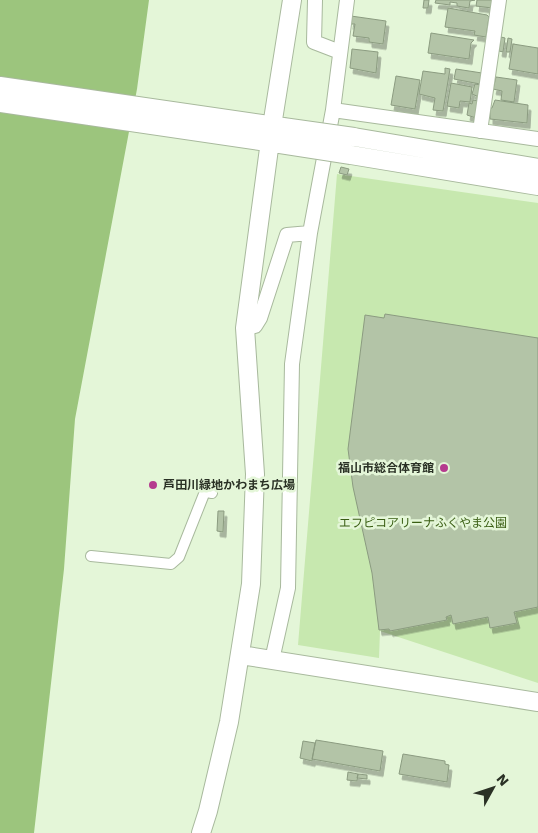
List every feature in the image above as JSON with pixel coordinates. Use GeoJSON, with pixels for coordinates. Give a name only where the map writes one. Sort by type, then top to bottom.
{"type":"FeatureCollection","features":[{"type":"Feature","properties":{"kind":"street"},"geometry":{"type":"LineString","coordinates":[[201,833],[229,722],[251,584],[255,474],[245,328],[269,134],[292,0]]}},
{"type":"Feature","properties":{"kind":"street"},"geometry":{"type":"LineString","coordinates":[[316,0],[314,42],[340,52]]}},
{"type":"Feature","properties":{"kind":"street"},"geometry":{"type":"LineString","coordinates":[[272,660],[288,588],[292,364],[310,233],[333,110],[347,0]]}},
{"type":"Feature","properties":{"kind":"street"},"geometry":{"type":"LineString","coordinates":[[480,131],[499,0]]}},
{"type":"Feature","properties":{"kind":"street"},"geometry":{"type":"LineString","coordinates":[[0,86],[269,134],[351,155],[538,186]]}},
{"type":"Feature","properties":{"kind":"street"},"geometry":{"type":"LineString","coordinates":[[0,103],[269,134],[354,137],[538,168]]}},
{"type":"Feature","properties":{"kind":"street"},"geometry":{"type":"LineString","coordinates":[[333,110],[538,139]]}},
{"type":"Feature","properties":{"kind":"street"},"geometry":{"type":"LineString","coordinates":[[245,328],[255,326],[260,318],[287,234],[310,233]]}},
{"type":"Feature","properties":{"kind":"street"},"geometry":{"type":"LineString","coordinates":[[91,556],[171,564],[178,557],[204,494],[207,492],[212,493]]}},
{"type":"Feature","properties":{"kind":"street"},"geometry":{"type":"LineString","coordinates":[[241,655],[538,702]]}},
{"type":"Feature","properties":{"kind":"green space","name":"エフピコアリーナふくやま公園"},"geometry":{"type":"Polygon","coordinates":[[[337,174],[538,203],[538,683],[380,631],[379,658],[298,645],[337,174]]]}},
{"type":"Feature","properties":{"kind":"shaded area"},"geometry":{"type":"Polygon","coordinates":[[[0,0],[149,0],[137,89],[75,419],[64,569],[34,833],[0,833],[0,0]]]}},
{"type":"Feature","properties":{"kind":"building"},"geometry":{"type":"Polygon","coordinates":[[[424,0],[429,0],[428,8],[423,8],[424,0]]]}},
{"type":"Feature","properties":{"kind":"building"},"geometry":{"type":"Polygon","coordinates":[[[436,0],[475,0],[470,1],[469,8],[457,6],[457,3],[450,2],[450,5],[435,3],[436,0]]]}},
{"type":"Feature","properties":{"kind":"building"},"geometry":{"type":"Polygon","coordinates":[[[477,0],[493,0],[492,8],[476,6],[477,0]]]}},
{"type":"Feature","properties":{"kind":"building"},"geometry":{"type":"Polygon","coordinates":[[[448,8],[487,15],[489,17],[486,37],[474,35],[475,31],[445,27],[448,8]]]}},
{"type":"Feature","properties":{"kind":"building"},"geometry":{"type":"Polygon","coordinates":[[[351,16],[386,21],[383,44],[369,42],[369,38],[353,36],[355,24],[350,24],[351,16]]]}},
{"type":"Feature","properties":{"kind":"building"},"geometry":{"type":"Polygon","coordinates":[[[431,33],[474,40],[471,43],[469,59],[428,53],[431,33]]]}},
{"type":"Feature","properties":{"kind":"building"},"geometry":{"type":"Polygon","coordinates":[[[501,37],[505,38],[503,52],[499,51],[501,37]]]}},
{"type":"Feature","properties":{"kind":"building"},"geometry":{"type":"Polygon","coordinates":[[[508,38],[512,39],[510,52],[506,52],[508,38]]]}},
{"type":"Feature","properties":{"kind":"building"},"geometry":{"type":"Polygon","coordinates":[[[513,44],[538,48],[538,74],[509,69],[513,44]]]}},
{"type":"Feature","properties":{"kind":"building"},"geometry":{"type":"Polygon","coordinates":[[[352,49],[378,52],[376,73],[350,68],[352,49]]]}},
{"type":"Feature","properties":{"kind":"building"},"geometry":{"type":"Polygon","coordinates":[[[445,68],[450,69],[443,111],[433,110],[435,98],[419,94],[423,71],[445,74],[445,68]]]}},
{"type":"Feature","properties":{"kind":"building"},"geometry":{"type":"Polygon","coordinates":[[[456,69],[482,73],[480,84],[454,79],[456,69]]]}},
{"type":"Feature","properties":{"kind":"building"},"geometry":{"type":"Polygon","coordinates":[[[396,76],[420,80],[415,109],[391,105],[396,76]]]}},
{"type":"Feature","properties":{"kind":"building"},"geometry":{"type":"Polygon","coordinates":[[[496,77],[517,80],[514,102],[501,100],[502,91],[493,89],[496,77]]]}},
{"type":"Feature","properties":{"kind":"building"},"geometry":{"type":"Polygon","coordinates":[[[451,83],[472,87],[470,102],[460,101],[459,108],[447,106],[451,83]]]}},
{"type":"Feature","properties":{"kind":"building"},"geometry":{"type":"Polygon","coordinates":[[[475,84],[481,85],[479,97],[472,94],[475,84]]]}},
{"type":"Feature","properties":{"kind":"building"},"geometry":{"type":"Polygon","coordinates":[[[473,100],[479,101],[476,118],[467,115],[469,103],[472,104],[473,100]]]}},
{"type":"Feature","properties":{"kind":"building"},"geometry":{"type":"Polygon","coordinates":[[[495,100],[528,105],[527,123],[490,119],[490,108],[492,108],[495,100]]]}},
{"type":"Feature","properties":{"kind":"building"},"geometry":{"type":"Polygon","coordinates":[[[341,167],[349,169],[347,175],[339,173],[341,167]]]}},
{"type":"Feature","properties":{"kind":"building","name":"福山市総合体育館"},"geometry":{"type":"Polygon","coordinates":[[[385,314],[538,338],[538,607],[514,612],[517,623],[490,628],[488,617],[453,624],[451,615],[446,617],[447,620],[390,631],[389,629],[379,630],[372,573],[353,487],[348,449],[365,315],[384,318],[385,314]]]}},
{"type":"Feature","properties":{"kind":"building"},"geometry":{"type":"Polygon","coordinates":[[[218,511],[224,511],[223,532],[217,531],[218,511]]]}},
{"type":"Feature","properties":{"kind":"building"},"geometry":{"type":"Polygon","coordinates":[[[316,740],[383,751],[380,771],[312,759],[316,740]]]}},
{"type":"Feature","properties":{"kind":"building"},"geometry":{"type":"Polygon","coordinates":[[[303,741],[315,743],[312,761],[300,758],[303,741]]]}},
{"type":"Feature","properties":{"kind":"building"},"geometry":{"type":"Polygon","coordinates":[[[403,754],[445,761],[445,764],[449,765],[447,782],[399,774],[403,754]]]}},
{"type":"Feature","properties":{"kind":"building"},"geometry":{"type":"Polygon","coordinates":[[[348,772],[358,774],[357,781],[347,780],[348,772]]]}},
{"type":"Feature","properties":{"kind":"building"},"geometry":{"type":"Polygon","coordinates":[[[358,774],[367,775],[367,779],[357,778],[358,774]]]}},
{"type":"Feature","properties":{"kind":"place","name":"福山市総合体育館"},"geometry":{"type":"Point","coordinates":[444,468]}},
{"type":"Feature","properties":{"kind":"place","name":"芦田川緑地かわまち広場"},"geometry":{"type":"Point","coordinates":[153,485]}}]}
